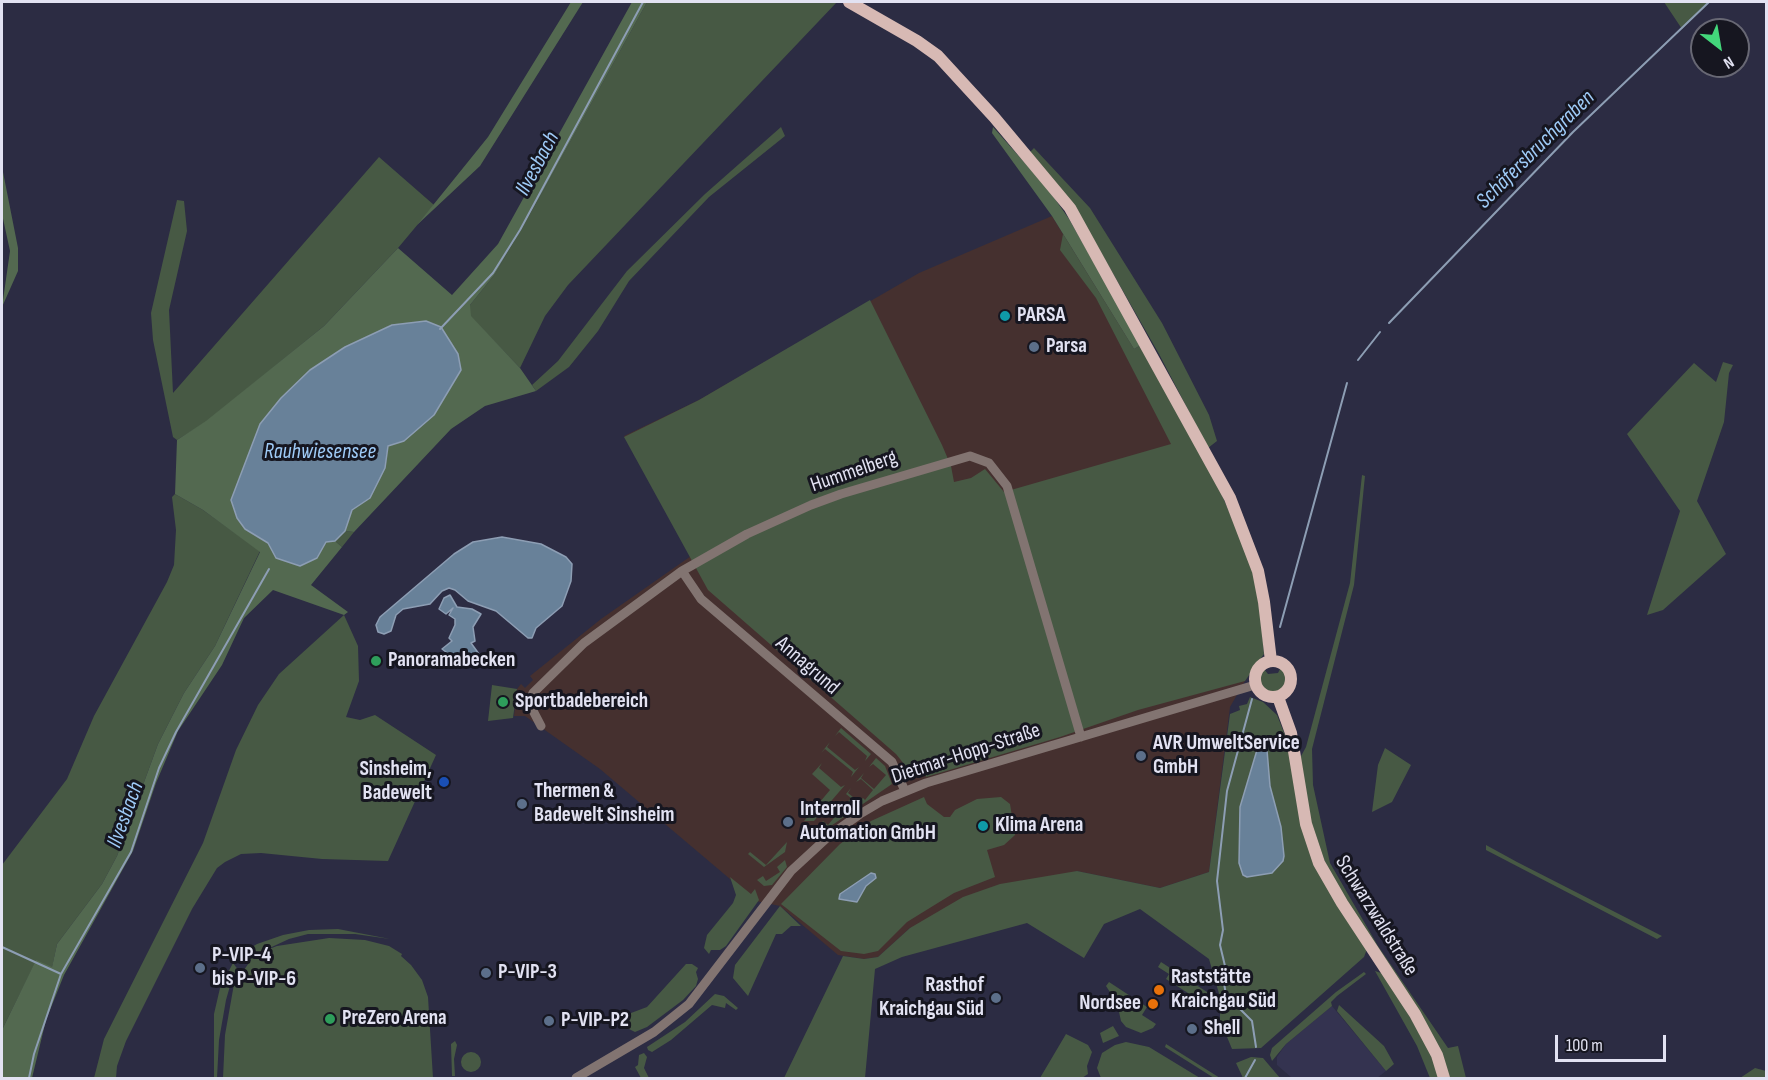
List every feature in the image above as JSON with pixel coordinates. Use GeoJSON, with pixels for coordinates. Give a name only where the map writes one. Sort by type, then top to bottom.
{"type":"FeatureCollection","features":[{"type":"Feature","properties":{"kind":"main road"},"geometry":{"type":"LineString","coordinates":[[849,2],[917,41],[938,56],[994,117],[1070,208],[1230,498],[1258,572],[1271,661]]}},
{"type":"Feature","properties":{"kind":"main road"},"geometry":{"type":"LineString","coordinates":[[1271,661],[1284,664],[1291,676],[1289,689],[1278,697],[1264,696],[1255,685],[1257,669],[1271,661]]}},
{"type":"Feature","properties":{"kind":"main road","name":"Schwarzwaldstraße"},"geometry":{"type":"LineString","coordinates":[[1278,697],[1291,733],[1307,827],[1319,863],[1415,1014],[1437,1055],[1444,1078]]}},
{"type":"Feature","properties":{"kind":"street","name":"Hummelberg"},"geometry":{"type":"LineString","coordinates":[[541,726],[529,704],[533,693],[584,643],[682,571],[747,534],[841,494],[959,457],[970,456],[985,460],[1000,474],[1007,486],[1081,737]]}},
{"type":"Feature","properties":{"kind":"street","name":"Annagrund"},"geometry":{"type":"LineString","coordinates":[[682,571],[700,599],[892,762],[905,791]]}},
{"type":"Feature","properties":{"kind":"street","name":"Dietmar-Hopp-Straße"},"geometry":{"type":"LineString","coordinates":[[576,1078],[678,1014],[700,992],[770,897],[811,852],[860,814],[905,791],[1255,685]]}},
{"type":"Feature","properties":{"kind":"shaded area"},"geometry":{"type":"Polygon","coordinates":[[[1052,216],[1150,375],[1236,630],[1245,681],[1230,707],[1209,872],[1160,888],[1077,871],[910,928],[878,957],[864,959],[838,955],[780,906],[756,901],[600,769],[525,716],[514,716],[517,689],[521,684],[525,688],[533,680],[530,676],[601,619],[691,556],[624,436],[699,400],[919,273],[1052,216]]]}},
{"type":"Feature","properties":{"kind":"shaded area"},"geometry":{"type":"Polygon","coordinates":[[[1332,1006],[1386,1071],[1377,1078],[1292,1078],[1277,1065],[1277,1057],[1286,1044],[1332,1006]]]}},
{"type":"Feature","properties":{"kind":"green space"},"geometry":{"type":"Polygon","coordinates":[[[571,2],[583,2],[480,166],[417,225],[488,137],[571,2]]]}},
{"type":"Feature","properties":{"kind":"green space"},"geometry":{"type":"Polygon","coordinates":[[[632,2],[647,2],[495,274],[470,305],[471,316],[520,368],[536,391],[485,406],[451,429],[354,532],[345,531],[352,510],[370,498],[385,468],[388,446],[434,415],[461,370],[458,354],[441,327],[426,321],[392,325],[345,347],[310,370],[237,518],[245,529],[268,543],[277,558],[300,566],[317,558],[326,542],[335,541],[342,547],[311,585],[348,612],[344,615],[273,590],[244,618],[222,665],[178,731],[156,783],[133,851],[64,975],[46,1020],[32,1078],[2,1078],[2,1030],[36,960],[52,967],[57,944],[102,884],[117,856],[158,744],[184,693],[215,646],[260,552],[203,510],[175,494],[177,440],[206,421],[324,326],[398,248],[452,295],[498,244],[632,2]]]}},
{"type":"Feature","properties":{"kind":"green space"},"geometry":{"type":"Polygon","coordinates":[[[647,2],[837,2],[568,285],[545,316],[520,368],[470,316],[470,305],[495,274],[647,2]]]}},
{"type":"Feature","properties":{"kind":"green space"},"geometry":{"type":"Polygon","coordinates":[[[1664,2],[1710,2],[1693,18],[1690,18],[1690,21],[1682,29],[1664,2]]]}},
{"type":"Feature","properties":{"kind":"green space"},"geometry":{"type":"Polygon","coordinates":[[[781,127],[785,136],[709,197],[629,281],[598,331],[569,367],[536,391],[532,385],[558,361],[627,271],[705,194],[781,127]]]}},
{"type":"Feature","properties":{"kind":"green space"},"geometry":{"type":"Polygon","coordinates":[[[993,127],[1048,189],[1069,219],[1141,345],[1134,349],[1052,216],[992,133],[993,127]]]}},
{"type":"Feature","properties":{"kind":"green space"},"geometry":{"type":"Polygon","coordinates":[[[1034,148],[1090,208],[1162,323],[1209,415],[1217,441],[1208,448],[1159,354],[1080,216],[1029,153],[1034,148]]]}},
{"type":"Feature","properties":{"kind":"green space"},"geometry":{"type":"Polygon","coordinates":[[[379,157],[434,205],[398,248],[324,326],[206,422],[177,440],[173,437],[153,340],[151,313],[177,200],[184,201],[187,231],[169,310],[173,393],[379,157]]]}},
{"type":"Feature","properties":{"kind":"green space"},"geometry":{"type":"Polygon","coordinates":[[[3,172],[18,248],[18,271],[2,307],[10,251],[2,214],[3,172]]]}},
{"type":"Feature","properties":{"kind":"green space"},"geometry":{"type":"Polygon","coordinates":[[[1063,234],[1134,349],[1141,345],[1217,483],[1253,569],[1264,654],[1245,681],[1138,710],[1060,737],[926,777],[924,772],[912,774],[896,754],[708,590],[624,437],[699,400],[870,300],[942,445],[951,466],[954,482],[971,478],[985,469],[1004,492],[1171,444],[1096,298],[1060,250],[1063,234]]]}},
{"type":"Feature","properties":{"kind":"green space"},"geometry":{"type":"Polygon","coordinates":[[[1723,362],[1733,365],[1729,373],[1724,422],[1697,501],[1726,554],[1663,610],[1647,615],[1680,511],[1627,434],[1694,363],[1716,382],[1723,362]]]}},
{"type":"Feature","properties":{"kind":"green space"},"geometry":{"type":"Polygon","coordinates":[[[1362,475],[1365,476],[1354,585],[1312,749],[1313,785],[1330,863],[1378,946],[1448,1048],[1458,1046],[1466,1078],[1448,1078],[1344,901],[1313,837],[1300,758],[1306,747],[1350,583],[1362,475]]]}},
{"type":"Feature","properties":{"kind":"green space"},"geometry":{"type":"Polygon","coordinates":[[[175,494],[203,510],[260,551],[215,646],[184,693],[158,744],[117,856],[102,884],[57,944],[52,968],[36,961],[2,1030],[2,865],[67,779],[94,716],[167,582],[174,565],[176,530],[172,497],[175,494]]]}},
{"type":"Feature","properties":{"kind":"green space"},"geometry":{"type":"Polygon","coordinates":[[[345,531],[354,532],[342,547],[335,541],[345,531]]]}},
{"type":"Feature","properties":{"kind":"green space"},"geometry":{"type":"Polygon","coordinates":[[[344,615],[358,646],[359,681],[346,717],[360,720],[375,715],[436,755],[388,861],[322,859],[261,853],[241,854],[225,862],[217,868],[192,909],[126,1041],[117,1066],[116,1078],[94,1078],[104,1039],[203,843],[236,750],[258,705],[279,674],[344,615]]]}},
{"type":"Feature","properties":{"kind":"green space"},"geometry":{"type":"Polygon","coordinates":[[[1281,667],[1287,676],[1286,686],[1278,693],[1265,691],[1259,682],[1261,672],[1264,669],[1268,674],[1278,673],[1281,667]]]}},
{"type":"Feature","properties":{"kind":"green space","name":"Sportbadebereich"},"geometry":{"type":"Polygon","coordinates":[[[492,685],[517,689],[513,718],[488,721],[492,685]]]}},
{"type":"Feature","properties":{"kind":"green space"},"geometry":{"type":"Polygon","coordinates":[[[1250,697],[1263,702],[1277,715],[1289,745],[1304,828],[1367,949],[1364,957],[1261,1048],[1232,1049],[1220,1020],[1220,997],[1209,959],[1140,909],[1104,924],[1084,958],[1027,923],[902,957],[875,969],[865,1078],[784,1078],[843,956],[864,959],[878,957],[910,928],[963,897],[1000,884],[1077,871],[1160,888],[1209,872],[1230,714],[1240,710],[1239,706],[1247,704],[1250,697]]]}},
{"type":"Feature","properties":{"kind":"green space"},"geometry":{"type":"Polygon","coordinates":[[[841,728],[871,754],[865,761],[867,756],[839,732],[835,736],[841,728]]]}},
{"type":"Feature","properties":{"kind":"green space"},"geometry":{"type":"Polygon","coordinates":[[[830,742],[827,747],[855,770],[859,767],[851,777],[853,772],[825,749],[821,753],[830,742]]]}},
{"type":"Feature","properties":{"kind":"green space"},"geometry":{"type":"Polygon","coordinates":[[[1385,748],[1411,765],[1392,802],[1372,812],[1378,765],[1385,748]]]}},
{"type":"Feature","properties":{"kind":"green space"},"geometry":{"type":"Polygon","coordinates":[[[876,758],[885,766],[892,784],[825,830],[820,825],[823,821],[828,825],[851,798],[846,794],[851,788],[848,793],[859,802],[863,798],[865,800],[873,790],[861,779],[856,782],[864,773],[861,778],[874,789],[886,775],[873,764],[869,767],[876,758]]]}},
{"type":"Feature","properties":{"kind":"green space"},"geometry":{"type":"Polygon","coordinates":[[[822,763],[819,768],[841,787],[845,785],[814,821],[804,821],[830,790],[812,774],[822,763]]]}},
{"type":"Feature","properties":{"kind":"green space"},"geometry":{"type":"Polygon","coordinates":[[[924,797],[927,804],[944,817],[950,817],[955,810],[977,799],[1001,797],[1010,804],[1015,835],[1004,845],[987,850],[995,877],[954,893],[907,922],[878,951],[864,954],[841,951],[781,904],[840,844],[871,821],[924,797]]]}},
{"type":"Feature","properties":{"kind":"green space"},"geometry":{"type":"Polygon","coordinates":[[[787,842],[785,852],[764,867],[748,854],[750,852],[766,865],[787,842]]]}},
{"type":"Feature","properties":{"kind":"green space"},"geometry":{"type":"Polygon","coordinates":[[[1486,845],[1662,936],[1657,939],[1486,850],[1486,845]]]}},
{"type":"Feature","properties":{"kind":"green space"},"geometry":{"type":"Polygon","coordinates":[[[785,860],[787,867],[772,885],[764,886],[757,880],[763,876],[766,881],[780,872],[777,867],[785,860]]]}},
{"type":"Feature","properties":{"kind":"green space"},"geometry":{"type":"Polygon","coordinates":[[[730,877],[751,894],[755,889],[759,900],[726,946],[720,950],[711,950],[709,954],[704,948],[707,935],[733,903],[736,895],[730,877]]]}},
{"type":"Feature","properties":{"kind":"green space"},"geometry":{"type":"Polygon","coordinates":[[[780,906],[801,926],[791,926],[782,934],[776,934],[748,996],[733,978],[735,965],[780,906]]]}},
{"type":"Feature","properties":{"kind":"green space","name":"PreZero Arena"},"geometry":{"type":"Polygon","coordinates":[[[338,929],[390,939],[355,934],[308,934],[289,939],[261,952],[277,946],[329,938],[365,940],[389,946],[402,954],[401,956],[422,980],[428,997],[433,1078],[223,1078],[225,1035],[234,984],[251,960],[242,953],[257,944],[283,935],[309,930],[338,929]]]}},
{"type":"Feature","properties":{"kind":"green space"},"geometry":{"type":"Polygon","coordinates":[[[1161,962],[1207,992],[1213,1009],[1166,979],[1169,974],[1158,967],[1161,962]]]}},
{"type":"Feature","properties":{"kind":"green space"},"geometry":{"type":"Polygon","coordinates":[[[233,963],[239,971],[230,986],[226,1000],[219,1040],[217,1078],[214,1078],[214,1014],[220,988],[233,963]]]}},
{"type":"Feature","properties":{"kind":"green space"},"geometry":{"type":"Polygon","coordinates":[[[686,964],[692,964],[698,968],[696,986],[683,1000],[647,1027],[635,1032],[627,1028],[631,1013],[647,1007],[686,964]]]}},
{"type":"Feature","properties":{"kind":"green space"},"geometry":{"type":"Polygon","coordinates":[[[1375,971],[1384,974],[1388,979],[1433,1057],[1439,1078],[1430,1078],[1417,1046],[1375,971]]]}},
{"type":"Feature","properties":{"kind":"green space"},"geometry":{"type":"Polygon","coordinates":[[[1364,972],[1366,974],[1337,996],[1331,1002],[1332,1006],[1286,1044],[1272,1061],[1270,1055],[1272,1048],[1336,992],[1364,972]]]}},
{"type":"Feature","properties":{"kind":"green space"},"geometry":{"type":"Polygon","coordinates":[[[1109,982],[1147,1007],[1142,1015],[1156,1024],[1153,1028],[1141,1033],[1126,1027],[1121,1021],[1117,1003],[1106,986],[1109,982]]]}},
{"type":"Feature","properties":{"kind":"green space"},"geometry":{"type":"Polygon","coordinates":[[[715,994],[724,996],[738,1008],[736,1010],[726,1003],[725,1008],[712,1005],[671,1040],[652,1052],[648,1050],[647,1047],[685,1022],[715,994]]]}},
{"type":"Feature","properties":{"kind":"green space"},"geometry":{"type":"Polygon","coordinates":[[[1339,1005],[1384,1046],[1394,1064],[1386,1071],[1337,1011],[1339,1005]]]}},
{"type":"Feature","properties":{"kind":"green space"},"geometry":{"type":"Polygon","coordinates":[[[1113,1026],[1119,1036],[1103,1043],[1100,1033],[1113,1026]]]}},
{"type":"Feature","properties":{"kind":"green space"},"geometry":{"type":"Polygon","coordinates":[[[1066,1034],[1088,1045],[1092,1052],[1087,1066],[1088,1074],[1082,1078],[1040,1078],[1066,1034]]]}},
{"type":"Feature","properties":{"kind":"green space"},"geometry":{"type":"Polygon","coordinates":[[[455,1041],[457,1045],[454,1059],[455,1076],[452,1076],[451,1044],[455,1041]]]}},
{"type":"Feature","properties":{"kind":"green space"},"geometry":{"type":"Polygon","coordinates":[[[1126,1042],[1149,1047],[1200,1078],[1101,1078],[1097,1068],[1102,1053],[1115,1045],[1126,1042]]]}},
{"type":"Feature","properties":{"kind":"green space"},"geometry":{"type":"Polygon","coordinates":[[[1166,1044],[1220,1078],[1214,1078],[1165,1047],[1166,1044]]]}},
{"type":"Feature","properties":{"kind":"green space"},"geometry":{"type":"Polygon","coordinates":[[[471,1052],[478,1055],[481,1062],[478,1069],[471,1072],[464,1069],[461,1062],[464,1055],[471,1052]]]}},
{"type":"Feature","properties":{"kind":"green space"},"geometry":{"type":"Polygon","coordinates":[[[644,1053],[647,1057],[644,1068],[649,1078],[641,1078],[635,1067],[638,1065],[639,1055],[644,1053]]]}},
{"type":"Feature","properties":{"kind":"green space"},"geometry":{"type":"Polygon","coordinates":[[[1251,1057],[1263,1058],[1280,1078],[1243,1078],[1236,1063],[1251,1057]]]}},
{"type":"Feature","properties":{"kind":"green space"},"geometry":{"type":"Polygon","coordinates":[[[1755,1068],[1766,1071],[1766,1078],[1740,1078],[1755,1068]]]}},
{"type":"Feature","properties":{"kind":"water","name":"Rauhwiesensee"},"geometry":{"type":"Polygon","coordinates":[[[426,321],[441,327],[458,354],[461,370],[434,415],[404,441],[388,446],[385,468],[370,498],[352,510],[345,531],[335,541],[326,542],[317,558],[300,566],[276,558],[268,543],[245,529],[237,518],[231,500],[260,424],[281,398],[310,370],[345,347],[392,325],[426,321]]]}},
{"type":"Feature","properties":{"kind":"water"},"geometry":{"type":"Polygon","coordinates":[[[502,537],[541,544],[566,557],[572,564],[571,581],[562,606],[536,628],[532,638],[528,638],[496,611],[468,601],[449,588],[442,591],[430,604],[403,609],[396,615],[391,631],[384,634],[378,632],[376,625],[380,617],[454,554],[473,542],[502,537]]]}},
{"type":"Feature","properties":{"kind":"water"},"geometry":{"type":"Polygon","coordinates":[[[450,595],[457,607],[472,609],[481,614],[473,627],[475,641],[471,643],[479,654],[470,659],[454,658],[442,649],[452,641],[449,638],[455,625],[455,619],[449,615],[453,608],[446,614],[439,609],[444,598],[450,595]]]}},
{"type":"Feature","properties":{"kind":"water"},"geometry":{"type":"Polygon","coordinates":[[[1257,750],[1267,750],[1270,786],[1281,827],[1284,856],[1283,861],[1272,873],[1247,877],[1243,875],[1239,863],[1240,807],[1257,750]]]}},
{"type":"Feature","properties":{"kind":"water"},"geometry":{"type":"Polygon","coordinates":[[[871,873],[875,874],[876,878],[866,886],[857,902],[839,899],[840,894],[871,873]]]}},
{"type":"Feature","properties":{"kind":"waterway","name":"Ilvesbach"},"geometry":{"type":"LineString","coordinates":[[440,329],[493,273],[520,230],[643,2]]}},
{"type":"Feature","properties":{"kind":"waterway","name":"Schäfersbruchgraben"},"geometry":{"type":"LineString","coordinates":[[1389,323],[1573,132],[1709,2]]}},
{"type":"Feature","properties":{"kind":"waterway","name":"Schäfersbruchgraben"},"geometry":{"type":"LineString","coordinates":[[1358,360],[1380,332]]}},
{"type":"Feature","properties":{"kind":"waterway","name":"Schäfersbruchgraben"},"geometry":{"type":"LineString","coordinates":[[1280,627],[1347,383]]}},
{"type":"Feature","properties":{"kind":"waterway","name":"Ilvesbach"},"geometry":{"type":"LineString","coordinates":[[29,1078],[34,1054],[61,974],[131,852],[159,768],[176,732],[269,569]]}},
{"type":"Feature","properties":{"kind":"waterway","name":"Schäfersbruchgraben"},"geometry":{"type":"LineString","coordinates":[[1225,966],[1220,945],[1223,930],[1217,881],[1227,791],[1252,699]]}},
{"type":"Feature","properties":{"kind":"waterway"},"geometry":{"type":"LineString","coordinates":[[2,947],[61,974]]}},
{"type":"Feature","properties":{"kind":"waterway","name":"Schäfersbruchgraben"},"geometry":{"type":"LineString","coordinates":[[1223,977],[1226,995],[1252,1021],[1256,1047]]}},
{"type":"Feature","properties":{"kind":"waterway","name":"Schäfersbruchgraben"},"geometry":{"type":"LineString","coordinates":[[1245,1078],[1255,1060]]}},
{"type":"Feature","properties":{"kind":"place","name":"PARSA"},"geometry":{"type":"Point","coordinates":[1005,316]}},
{"type":"Feature","properties":{"kind":"place","name":"Parsa"},"geometry":{"type":"Point","coordinates":[1034,347]}},
{"type":"Feature","properties":{"kind":"place","name":"Panoramabecken"},"geometry":{"type":"Point","coordinates":[376,661]}},
{"type":"Feature","properties":{"kind":"place","name":"Sportbadebereich"},"geometry":{"type":"Point","coordinates":[503,702]}},
{"type":"Feature","properties":{"kind":"place","name":"AVR UmweltService GmbH"},"geometry":{"type":"Point","coordinates":[1141,756]}},
{"type":"Feature","properties":{"kind":"place","name":"Sinsheim, Badewelt"},"geometry":{"type":"Point","coordinates":[444,782]}},
{"type":"Feature","properties":{"kind":"place","name":"Thermen & Badewelt Sinsheim"},"geometry":{"type":"Point","coordinates":[522,804]}},
{"type":"Feature","properties":{"kind":"place","name":"Interroll Automation GmbH"},"geometry":{"type":"Point","coordinates":[788,822]}},
{"type":"Feature","properties":{"kind":"place","name":"Klima Arena"},"geometry":{"type":"Point","coordinates":[983,826]}},
{"type":"Feature","properties":{"kind":"place","name":"P-VIP-4 bis P-VIP-6"},"geometry":{"type":"Point","coordinates":[200,968]}},
{"type":"Feature","properties":{"kind":"place","name":"P-VIP-3"},"geometry":{"type":"Point","coordinates":[486,973]}},
{"type":"Feature","properties":{"kind":"place","name":"Raststätte Kraichgau Süd"},"geometry":{"type":"Point","coordinates":[1159,990]}},
{"type":"Feature","properties":{"kind":"place","name":"Rasthof Kraichgau Süd"},"geometry":{"type":"Point","coordinates":[996,998]}},
{"type":"Feature","properties":{"kind":"place","name":"Nordsee"},"geometry":{"type":"Point","coordinates":[1153,1004]}},
{"type":"Feature","properties":{"kind":"place","name":"PreZero Arena"},"geometry":{"type":"Point","coordinates":[330,1019]}},
{"type":"Feature","properties":{"kind":"place","name":"P-VIP-P2"},"geometry":{"type":"Point","coordinates":[549,1021]}},
{"type":"Feature","properties":{"kind":"place","name":"Shell"},"geometry":{"type":"Point","coordinates":[1192,1029]}}]}
